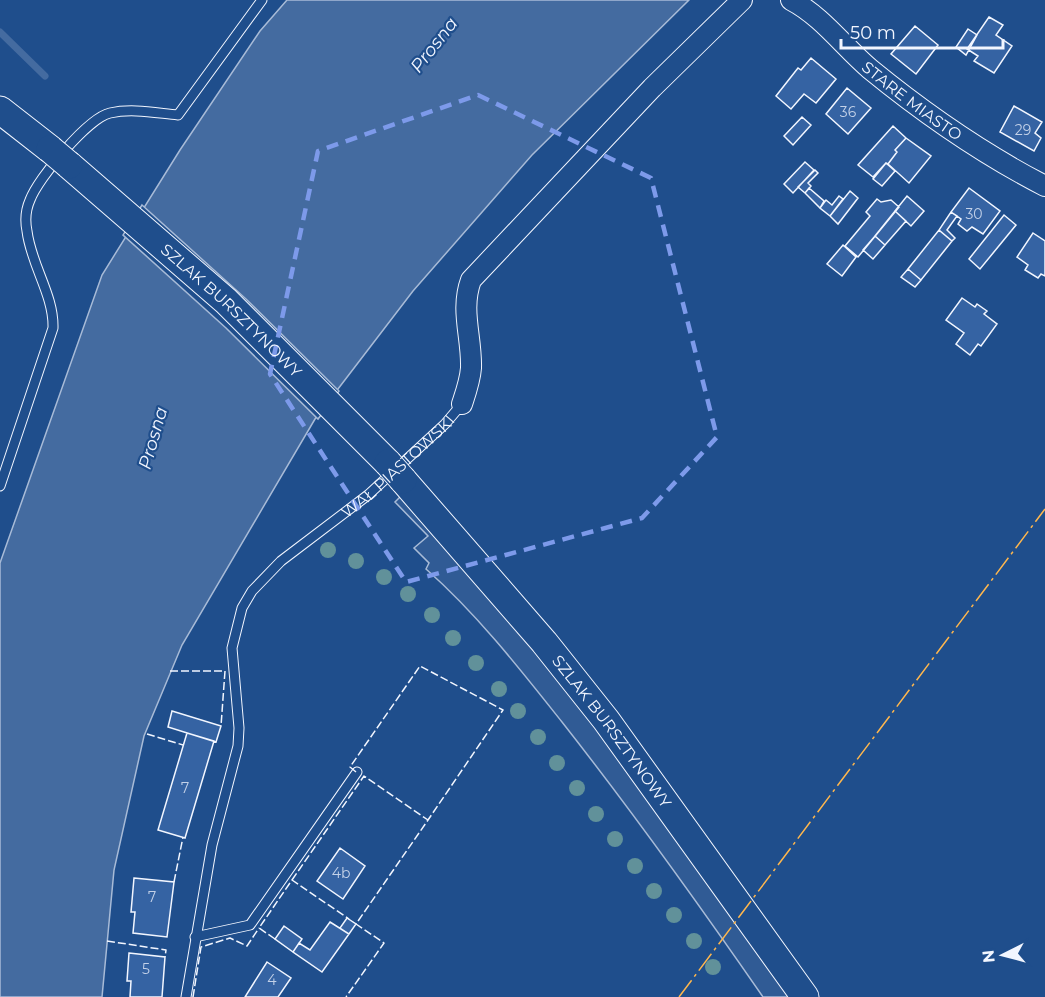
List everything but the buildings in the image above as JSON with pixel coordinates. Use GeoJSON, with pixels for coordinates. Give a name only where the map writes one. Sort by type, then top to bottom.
{"type":"FeatureCollection","features":[{"type":"Feature","properties":{"kind":"main road","name":"SZLAK BURSZTYNOWY"},"geometry":{"type":"LineString","coordinates":[[0,110],[110,199],[226,301],[395,471],[522,616],[606,720],[805,997]]}},
{"type":"Feature","properties":{"kind":"street","name":"WAŁ PIASTOWSKI"},"geometry":{"type":"LineString","coordinates":[[462,404],[471,367],[465,311],[465,296],[471,280],[652,88],[742,0]]}},
{"type":"Feature","properties":{"kind":"street","name":"STARE MIASTO"},"geometry":{"type":"LineString","coordinates":[[790,0],[815,16],[857,58],[957,136],[1045,186]]}},
{"type":"Feature","properties":{"kind":"lane"},"geometry":{"type":"LineString","coordinates":[[0,486],[53,328],[51,302],[36,270],[26,229],[26,212],[33,194],[86,127],[97,118],[120,112],[178,115],[262,0]]}},
{"type":"Feature","properties":{"kind":"lane","name":"WAŁ PIASTOWSKI"},"geometry":{"type":"LineString","coordinates":[[186,997],[212,845],[238,746],[239,728],[232,648],[242,608],[252,591],[281,561],[368,495],[445,424],[462,404]]}},
{"type":"Feature","properties":{"kind":"lane"},"geometry":{"type":"LineString","coordinates":[[195,937],[249,926],[357,772]]}},
{"type":"Feature","properties":{"kind":"highlighted area"},"geometry":{"type":"Polygon","coordinates":[[[478,95],[651,178],[717,437],[642,518],[406,582],[270,374],[318,151],[478,95]]]}},
{"type":"Feature","properties":{"kind":"shaded area"},"geometry":{"type":"Polygon","coordinates":[[[402,495],[456,555],[603,735],[790,997],[763,997],[614,789],[562,722],[480,623],[426,569],[429,563],[414,548],[428,536],[395,502],[402,495]]]}},
{"type":"Feature","properties":{"kind":"water","name":"Prosna"},"geometry":{"type":"Polygon","coordinates":[[[287,0],[689,0],[532,155],[413,291],[315,419],[182,645],[144,736],[114,870],[102,997],[0,997],[0,563],[102,275],[180,150],[260,31],[287,0]]]}},
{"type":"Feature","properties":{"kind":"pier"},"geometry":{"type":"Polygon","coordinates":[[[142,205],[246,299],[339,391],[318,419],[226,328],[123,235],[142,205]]]}},
{"type":"Feature","properties":{"kind":"waterway"},"geometry":{"type":"LineString","coordinates":[[0,32],[45,76]]}},
{"type":"Feature","properties":{"kind":"fence"},"geometry":{"type":"LineString","coordinates":[[356,772],[350,767],[420,666],[503,710],[428,820]]}},
{"type":"Feature","properties":{"kind":"fence"},"geometry":{"type":"LineString","coordinates":[[170,671],[225,671],[221,726]]}},
{"type":"Feature","properties":{"kind":"fence"},"geometry":{"type":"LineString","coordinates":[[147,734],[183,745]]}},
{"type":"Feature","properties":{"kind":"fence"},"geometry":{"type":"LineString","coordinates":[[292,880],[364,776],[428,820],[356,924],[384,943],[346,997]]}},
{"type":"Feature","properties":{"kind":"fence"},"geometry":{"type":"LineString","coordinates":[[174,882],[183,837]]}},
{"type":"Feature","properties":{"kind":"fence"},"geometry":{"type":"LineString","coordinates":[[275,939],[259,928],[292,880],[349,919]]}},
{"type":"Feature","properties":{"kind":"fence"},"geometry":{"type":"LineString","coordinates":[[193,997],[201,947],[230,938],[247,946],[259,928]]}},
{"type":"Feature","properties":{"kind":"fence"},"geometry":{"type":"LineString","coordinates":[[107,941],[166,950],[165,957]]}},
{"type":"Feature","properties":{"kind":"power"},"geometry":{"type":"LineString","coordinates":[[679,997],[1045,509]]}}]}
